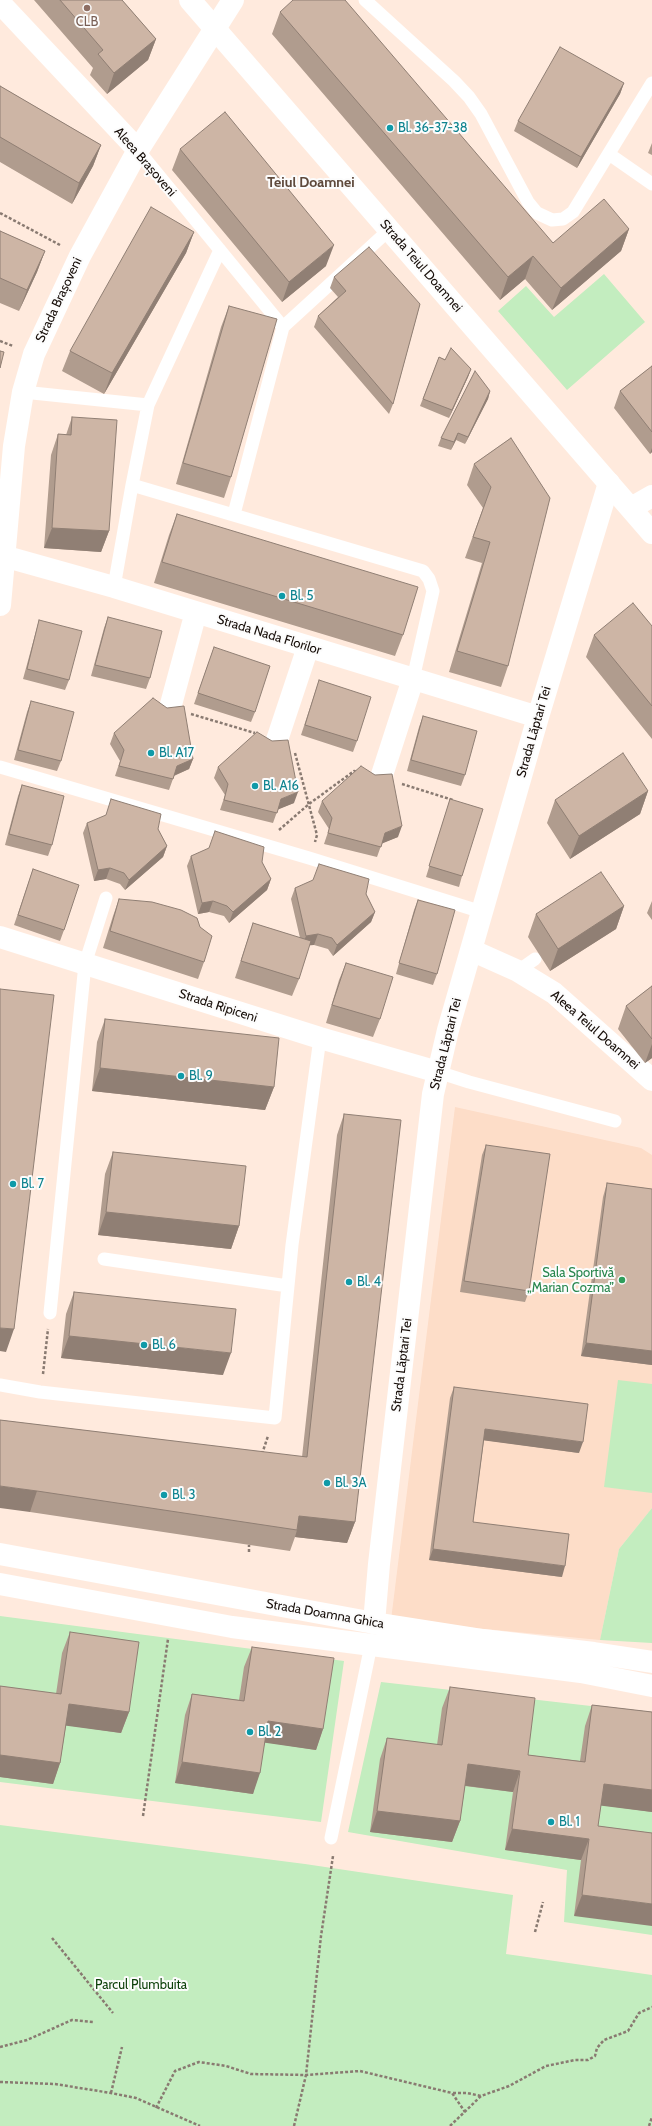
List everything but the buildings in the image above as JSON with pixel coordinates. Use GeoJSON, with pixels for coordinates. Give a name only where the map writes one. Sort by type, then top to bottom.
{"type":"FeatureCollection","features":[{"type":"Feature","properties":{"kind":"street","name":"Strada Teiul Doamnei"},"geometry":{"type":"LineString","coordinates":[[190,0],[652,533]]}},
{"type":"Feature","properties":{"kind":"street","name":"Strada Brașoveni"},"geometry":{"type":"LineString","coordinates":[[0,605],[2,555],[14,446],[22,392],[34,354],[80,256],[138,150],[233,0]]}},
{"type":"Feature","properties":{"kind":"street","name":"Aleea Brașoveni"},"geometry":{"type":"LineString","coordinates":[[0,3],[138,150]]}},
{"type":"Feature","properties":{"kind":"street","name":"Strada Lăptari Tei"},"geometry":{"type":"LineString","coordinates":[[374,1623],[433,1094],[471,950],[538,717],[609,483]]}},
{"type":"Feature","properties":{"kind":"street"},"geometry":{"type":"LineString","coordinates":[[631,508],[652,496]]}},
{"type":"Feature","properties":{"kind":"street","name":"Strada Nada Florilor"},"geometry":{"type":"LineString","coordinates":[[2,555],[114,587],[538,717]]}},
{"type":"Feature","properties":{"kind":"street"},"geometry":{"type":"LineString","coordinates":[[170,708],[196,612]]}},
{"type":"Feature","properties":{"kind":"street"},"geometry":{"type":"LineString","coordinates":[[277,740],[308,647]]}},
{"type":"Feature","properties":{"kind":"street"},"geometry":{"type":"LineString","coordinates":[[381,778],[412,679]]}},
{"type":"Feature","properties":{"kind":"street","name":"Strada Ripiceni"},"geometry":{"type":"LineString","coordinates":[[0,937],[320,1038],[438,1072]]}},
{"type":"Feature","properties":{"kind":"street","name":"Aleea Teiul Doamnei"},"geometry":{"type":"LineString","coordinates":[[471,950],[527,965],[652,1080]]}},
{"type":"Feature","properties":{"kind":"street","name":"Strada Doamna Ghica"},"geometry":{"type":"LineString","coordinates":[[0,1554],[374,1623],[483,1640],[594,1653],[652,1662]]}},
{"type":"Feature","properties":{"kind":"street","name":"Strada Doamna Ghica"},"geometry":{"type":"LineString","coordinates":[[0,1584],[232,1627],[581,1672],[652,1686]]}},
{"type":"Feature","properties":{"kind":"street","name":"Strada Doamna Ghica"},"geometry":{"type":"LineString","coordinates":[[0,1594],[38,1590]]}},
{"type":"Feature","properties":{"kind":"lane"},"geometry":{"type":"LineString","coordinates":[[365,0],[454,81],[469,97],[481,114],[528,202],[537,213],[552,220],[563,219],[573,212],[652,83]]}},
{"type":"Feature","properties":{"kind":"lane","name":"Aleea Brașoveni"},"geometry":{"type":"LineString","coordinates":[[138,150],[283,327]]}},
{"type":"Feature","properties":{"kind":"lane"},"geometry":{"type":"LineString","coordinates":[[609,154],[652,184]]}},
{"type":"Feature","properties":{"kind":"lane"},"geometry":{"type":"LineString","coordinates":[[234,514],[283,327],[389,230]]}},
{"type":"Feature","properties":{"kind":"lane"},"geometry":{"type":"LineString","coordinates":[[114,587],[148,405],[220,250]]}},
{"type":"Feature","properties":{"kind":"lane"},"geometry":{"type":"LineString","coordinates":[[22,392],[148,405]]}},
{"type":"Feature","properties":{"kind":"lane"},"geometry":{"type":"LineString","coordinates":[[132,485],[234,514],[423,572],[429,579],[433,591],[412,679]]}},
{"type":"Feature","properties":{"kind":"lane"},"geometry":{"type":"LineString","coordinates":[[0,767],[309,858],[482,912]]}},
{"type":"Feature","properties":{"kind":"lane"},"geometry":{"type":"LineString","coordinates":[[50,1313],[85,964],[106,898]]}},
{"type":"Feature","properties":{"kind":"lane"},"geometry":{"type":"LineString","coordinates":[[0,1385],[40,1392],[274,1418],[288,1286],[320,1038]]}},
{"type":"Feature","properties":{"kind":"lane"},"geometry":{"type":"LineString","coordinates":[[438,1072],[615,1121]]}},
{"type":"Feature","properties":{"kind":"lane"},"geometry":{"type":"LineString","coordinates":[[104,1259],[288,1286]]}},
{"type":"Feature","properties":{"kind":"lane"},"geometry":{"type":"LineString","coordinates":[[331,1838],[371,1645]]}},
{"type":"Feature","properties":{"kind":"path"},"geometry":{"type":"LineString","coordinates":[[0,213],[80,256]]}},
{"type":"Feature","properties":{"kind":"path"},"geometry":{"type":"LineString","coordinates":[[170,708],[292,745],[317,835],[309,858]]}},
{"type":"Feature","properties":{"kind":"path"},"geometry":{"type":"LineString","coordinates":[[40,1392],[50,1313]]}},
{"type":"Feature","properties":{"kind":"path"},"geometry":{"type":"LineString","coordinates":[[260,1459],[274,1418]]}},
{"type":"Feature","properties":{"kind":"path"},"geometry":{"type":"LineString","coordinates":[[249,1545],[249,1552]]}},
{"type":"Feature","properties":{"kind":"path"},"geometry":{"type":"LineString","coordinates":[[142,1816],[168,1639]]}},
{"type":"Feature","properties":{"kind":"path"},"geometry":{"type":"LineString","coordinates":[[294,2126],[306,2075],[330,1868]]}},
{"type":"Feature","properties":{"kind":"path"},"geometry":{"type":"LineString","coordinates":[[535,1932],[543,1902]]}},
{"type":"Feature","properties":{"kind":"path"},"geometry":{"type":"LineString","coordinates":[[52,1938],[113,2013]]}},
{"type":"Feature","properties":{"kind":"path"},"geometry":{"type":"LineString","coordinates":[[450,2126],[481,2096],[509,2086],[546,2066],[575,2060],[588,2060],[595,2056],[597,2048],[604,2040],[628,2031],[638,2013],[652,2007]]}},
{"type":"Feature","properties":{"kind":"path"},"geometry":{"type":"LineString","coordinates":[[0,2047],[27,2040],[72,2020],[93,2022]]}},
{"type":"Feature","properties":{"kind":"path"},"geometry":{"type":"LineString","coordinates":[[111,2093],[122,2048]]}},
{"type":"Feature","properties":{"kind":"path"},"geometry":{"type":"LineString","coordinates":[[156,2108],[175,2071],[199,2062],[226,2066],[251,2074],[306,2075],[360,2071],[452,2094],[467,2093],[481,2096]]}},
{"type":"Feature","properties":{"kind":"path"},"geometry":{"type":"LineString","coordinates":[[0,2082],[55,2084],[136,2098],[200,2126]]}},
{"type":"Feature","properties":{"kind":"path"},"geometry":{"type":"LineString","coordinates":[[452,2094],[465,2112]]}},
{"type":"Feature","properties":{"kind":"path"},"geometry":{"type":"LineString","coordinates":[[648,2126],[652,2116]]}},
{"type":"Feature","properties":{"kind":"shaded area"},"geometry":{"type":"Polygon","coordinates":[[[455,1107],[641,1148],[652,1155],[652,1508],[619,1549],[600,1640],[391,1620],[455,1107]]]}},
{"type":"Feature","properties":{"kind":"green space"},"geometry":{"type":"Polygon","coordinates":[[[604,274],[645,322],[567,390],[498,311],[526,286],[554,317],[604,274]]]}},
{"type":"Feature","properties":{"kind":"green space"},"geometry":{"type":"Polygon","coordinates":[[[618,1380],[652,1384],[652,1493],[604,1487],[618,1380]]]}},
{"type":"Feature","properties":{"kind":"green space"},"geometry":{"type":"Polygon","coordinates":[[[652,1508],[652,1643],[600,1640],[619,1549],[652,1508]]]}},
{"type":"Feature","properties":{"kind":"green space"},"geometry":{"type":"Polygon","coordinates":[[[0,1616],[344,1661],[321,1822],[0,1782],[0,1616]]]}},
{"type":"Feature","properties":{"kind":"green space"},"geometry":{"type":"Polygon","coordinates":[[[381,1682],[652,1713],[652,1935],[564,1922],[567,1870],[348,1832],[381,1682]]]}},
{"type":"Feature","properties":{"kind":"green space","name":"Parcul Plumbuita"},"geometry":{"type":"Polygon","coordinates":[[[0,1825],[305,1864],[513,1895],[506,1954],[652,1975],[652,2126],[0,2126],[0,1825]]]}},
{"type":"Feature","properties":{"kind":"place","name":"CLB"},"geometry":{"type":"Point","coordinates":[87,8]}},
{"type":"Feature","properties":{"kind":"place","name":"Bl. 36-37-38"},"geometry":{"type":"Point","coordinates":[390,128]}},
{"type":"Feature","properties":{"kind":"place","name":"Bl. 5"},"geometry":{"type":"Point","coordinates":[282,596]}},
{"type":"Feature","properties":{"kind":"place","name":"Bl. A17"},"geometry":{"type":"Point","coordinates":[151,753]}},
{"type":"Feature","properties":{"kind":"place","name":"Bl. A16"},"geometry":{"type":"Point","coordinates":[255,786]}},
{"type":"Feature","properties":{"kind":"place","name":"Bl. 9"},"geometry":{"type":"Point","coordinates":[181,1076]}},
{"type":"Feature","properties":{"kind":"place","name":"Bl. 7"},"geometry":{"type":"Point","coordinates":[13,1184]}},
{"type":"Feature","properties":{"kind":"place","name":"Sala Sportivă „Marian Cozma”"},"geometry":{"type":"Point","coordinates":[622,1280]}},
{"type":"Feature","properties":{"kind":"place","name":"Bl. 4"},"geometry":{"type":"Point","coordinates":[349,1282]}},
{"type":"Feature","properties":{"kind":"place","name":"Bl. 6"},"geometry":{"type":"Point","coordinates":[144,1345]}},
{"type":"Feature","properties":{"kind":"place","name":"Bl. 3A"},"geometry":{"type":"Point","coordinates":[327,1483]}},
{"type":"Feature","properties":{"kind":"place","name":"Bl. 3"},"geometry":{"type":"Point","coordinates":[164,1495]}},
{"type":"Feature","properties":{"kind":"place","name":"Bl. 2"},"geometry":{"type":"Point","coordinates":[250,1732]}},
{"type":"Feature","properties":{"kind":"place","name":"Bl. 1"},"geometry":{"type":"Point","coordinates":[551,1822]}},
{"type":"Feature","properties":{"kind":"district","name":"Teiul Doamnei"},"geometry":{"type":"Point","coordinates":[311,183]}}]}
